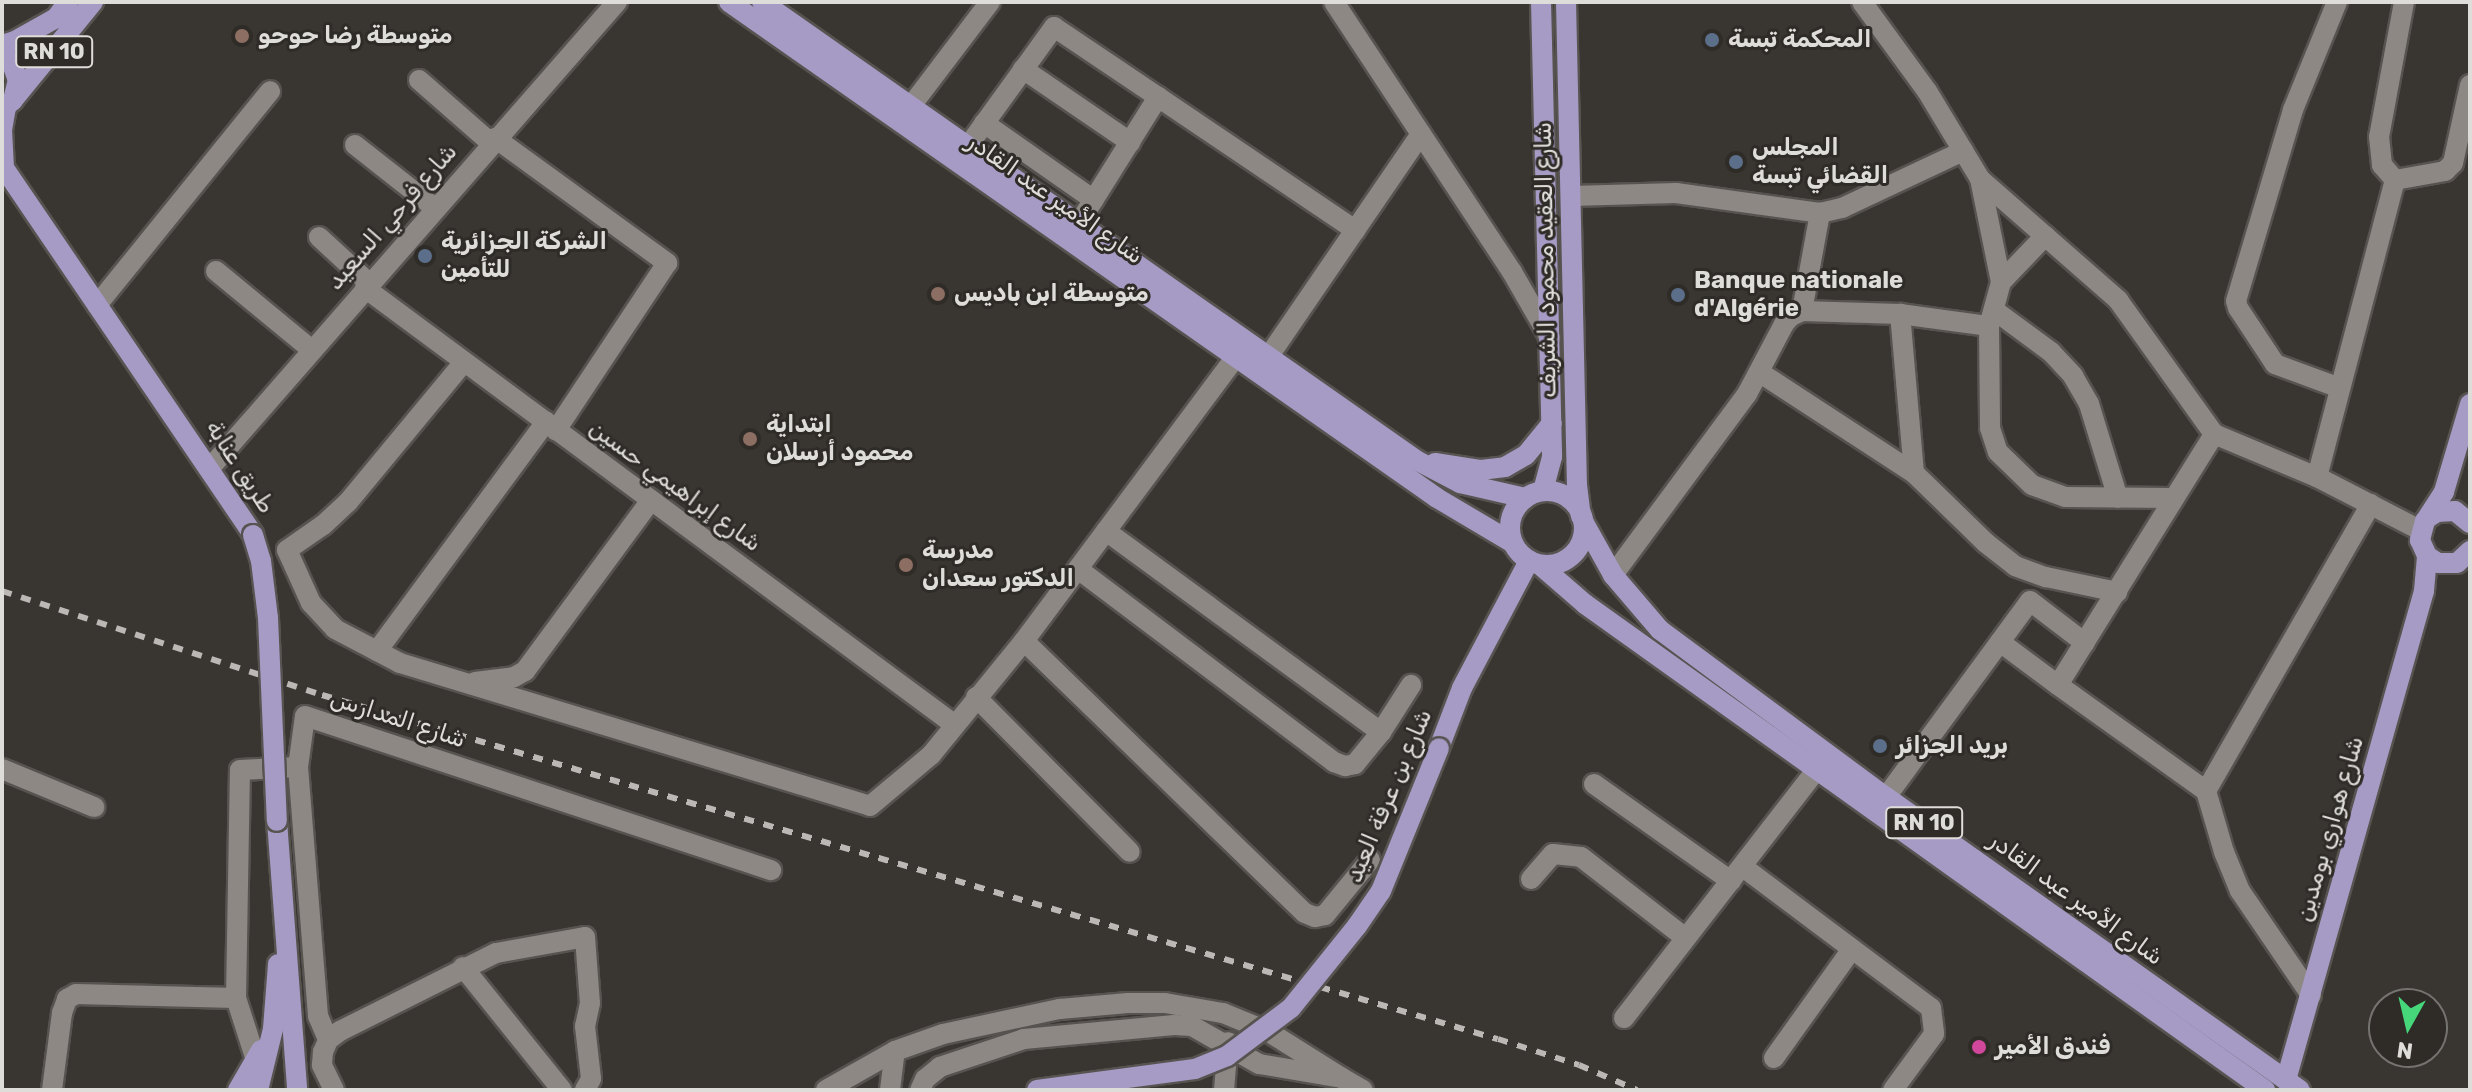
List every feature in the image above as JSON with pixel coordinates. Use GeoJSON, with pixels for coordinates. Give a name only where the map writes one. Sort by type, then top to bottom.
{"type":"FeatureCollection","features":[{"type":"Feature","properties":{"kind":"main road","name":"RN 10"},"geometry":{"type":"LineString","coordinates":[[2,45],[56,18],[68,2]]}},
{"type":"Feature","properties":{"kind":"main road","name":"RN 10"},"geometry":{"type":"LineString","coordinates":[[7,106],[93,2]]}},
{"type":"Feature","properties":{"kind":"main road","name":"شارع الأمير عبد القادر"},"geometry":{"type":"LineString","coordinates":[[729,2],[1236,358],[1263,365],[1416,460],[1460,483],[1534,495]]}},
{"type":"Feature","properties":{"kind":"main road","name":"شارع الأمير عبد القادر"},"geometry":{"type":"LineString","coordinates":[[762,2],[1248,340],[1263,365],[1437,498],[1513,543]]}},
{"type":"Feature","properties":{"kind":"main road","name":"شارع العقيد محمود الشريف"},"geometry":{"type":"LineString","coordinates":[[1534,495],[1550,475],[1552,423],[1541,2]]}},
{"type":"Feature","properties":{"kind":"main road","name":"شارع العقيد محمود الشريف"},"geometry":{"type":"LineString","coordinates":[[1566,2],[1577,485],[1582,518]]}},
{"type":"Feature","properties":{"kind":"main road","name":"طريق عنابة"},"geometry":{"type":"LineString","coordinates":[[2,54],[11,61],[18,80],[7,106],[2,130],[3,168],[210,468],[253,535],[261,561],[268,618],[277,821],[297,1090]]}},
{"type":"Feature","properties":{"kind":"main road"},"geometry":{"type":"LineString","coordinates":[[2425,524],[2444,492],[2470,404]]}},
{"type":"Feature","properties":{"kind":"main road"},"geometry":{"type":"LineString","coordinates":[[1416,460],[1481,470],[1505,467],[1526,455],[1552,423]]}},
{"type":"Feature","properties":{"kind":"main road"},"geometry":{"type":"LineString","coordinates":[[1561,493],[1571,499],[1582,518],[1585,533],[1574,554],[1552,565],[1534,563],[1513,543],[1511,518],[1534,495],[1561,493]]}},
{"type":"Feature","properties":{"kind":"main road"},"geometry":{"type":"LineString","coordinates":[[2425,524],[2446,510],[2469,514]]}},
{"type":"Feature","properties":{"kind":"main road","name":"شارع الأمير عبد القادر"},"geometry":{"type":"LineString","coordinates":[[1582,518],[1613,575],[1660,630],[1886,797],[2293,1085]]}},
{"type":"Feature","properties":{"kind":"main road","name":"شارع هواري بومدين"},"geometry":{"type":"LineString","coordinates":[[2293,1085],[2311,995],[2424,591],[2427,556],[2422,549],[2425,524]]}},
{"type":"Feature","properties":{"kind":"main road"},"geometry":{"type":"LineString","coordinates":[[2427,556],[2461,561]]}},
{"type":"Feature","properties":{"kind":"main road","name":"شارع هواري بومدين"},"geometry":{"type":"LineString","coordinates":[[2424,591],[2461,561]]}},
{"type":"Feature","properties":{"kind":"main road","name":"شارع الأمير عبد القادر"},"geometry":{"type":"LineString","coordinates":[[1534,563],[1585,604],[2263,1090]]}},
{"type":"Feature","properties":{"kind":"main road","name":"شارع بن عرفة العيد"},"geometry":{"type":"LineString","coordinates":[[1037,1090],[1195,1069],[1227,1056],[1291,1008],[1381,891],[1462,688],[1534,563]]}},
{"type":"Feature","properties":{"kind":"main road","name":"طريق عنابة"},"geometry":{"type":"LineString","coordinates":[[258,1090],[273,1029],[283,896]]}},
{"type":"Feature","properties":{"kind":"main road"},"geometry":{"type":"LineString","coordinates":[[238,1090],[273,1029]]}},
{"type":"Feature","properties":{"kind":"street","name":"شارع فرحي السعيد"},"geometry":{"type":"LineString","coordinates":[[210,468],[493,140],[617,2]]}},
{"type":"Feature","properties":{"kind":"street"},"geometry":{"type":"LineString","coordinates":[[911,106],[990,2]]}},
{"type":"Feature","properties":{"kind":"street"},"geometry":{"type":"LineString","coordinates":[[1334,2],[1532,304],[1551,341]]}},
{"type":"Feature","properties":{"kind":"street"},"geometry":{"type":"LineString","coordinates":[[1862,2],[1927,91],[1980,179],[2118,300],[2214,434],[2317,477],[2371,504],[2425,524]]}},
{"type":"Feature","properties":{"kind":"street"},"geometry":{"type":"LineString","coordinates":[[2337,2],[2293,110],[2236,301],[2275,364],[2340,388]]}},
{"type":"Feature","properties":{"kind":"street"},"geometry":{"type":"LineString","coordinates":[[2395,180],[2382,165],[2379,137],[2404,2]]}},
{"type":"Feature","properties":{"kind":"street"},"geometry":{"type":"LineString","coordinates":[[968,146],[1054,27],[1355,230]]}},
{"type":"Feature","properties":{"kind":"street"},"geometry":{"type":"LineString","coordinates":[[1023,69],[1130,142]]}},
{"type":"Feature","properties":{"kind":"street"},"geometry":{"type":"LineString","coordinates":[[377,651],[551,426],[667,263],[493,140],[419,80]]}},
{"type":"Feature","properties":{"kind":"street"},"geometry":{"type":"LineString","coordinates":[[2395,180],[2433,174],[2453,163],[2470,85]]}},
{"type":"Feature","properties":{"kind":"street"},"geometry":{"type":"LineString","coordinates":[[97,305],[270,91]]}},
{"type":"Feature","properties":{"kind":"street"},"geometry":{"type":"LineString","coordinates":[[1079,223],[1158,97]]}},
{"type":"Feature","properties":{"kind":"street"},"geometry":{"type":"LineString","coordinates":[[984,123],[1094,200]]}},
{"type":"Feature","properties":{"kind":"street"},"geometry":{"type":"LineString","coordinates":[[1263,365],[1421,134]]}},
{"type":"Feature","properties":{"kind":"street"},"geometry":{"type":"LineString","coordinates":[[355,145],[435,208]]}},
{"type":"Feature","properties":{"kind":"street"},"geometry":{"type":"LineString","coordinates":[[1572,196],[1676,193],[1820,213],[1842,208],[1963,151]]}},
{"type":"Feature","properties":{"kind":"street"},"geometry":{"type":"LineString","coordinates":[[1980,179],[2001,282],[1992,318],[1990,428],[1998,452],[2032,485],[2048,494],[2171,498]]}},
{"type":"Feature","properties":{"kind":"street"},"geometry":{"type":"LineString","coordinates":[[2317,477],[2395,180]]}},
{"type":"Feature","properties":{"kind":"street"},"geometry":{"type":"LineString","coordinates":[[1802,311],[1820,213]]}},
{"type":"Feature","properties":{"kind":"street"},"geometry":{"type":"LineString","coordinates":[[2001,282],[2045,236]]}},
{"type":"Feature","properties":{"kind":"street","name":"شارع إبراهيمي حسين"},"geometry":{"type":"LineString","coordinates":[[319,237],[367,286],[464,362],[955,725]]}},
{"type":"Feature","properties":{"kind":"street"},"geometry":{"type":"LineString","coordinates":[[216,271],[312,350]]}},
{"type":"Feature","properties":{"kind":"street"},"geometry":{"type":"LineString","coordinates":[[1613,575],[1715,438],[1759,372],[1784,324],[1802,311],[1992,318],[2051,352],[2073,376],[2089,404],[2118,498]]}},
{"type":"Feature","properties":{"kind":"street"},"geometry":{"type":"LineString","coordinates":[[1900,314],[1914,473]]}},
{"type":"Feature","properties":{"kind":"street"},"geometry":{"type":"LineString","coordinates":[[464,362],[348,502],[323,525],[287,550],[311,603],[335,629],[400,663],[870,806],[931,755],[1024,641],[1248,340]]}},
{"type":"Feature","properties":{"kind":"street"},"geometry":{"type":"LineString","coordinates":[[1759,372],[1914,473],[1986,543],[2015,566],[2046,577],[2117,592]]}},
{"type":"Feature","properties":{"kind":"street"},"geometry":{"type":"LineString","coordinates":[[2058,685],[2171,498],[2214,434]]}},
{"type":"Feature","properties":{"kind":"street"},"geometry":{"type":"LineString","coordinates":[[467,683],[514,677],[525,671],[651,500]]}},
{"type":"Feature","properties":{"kind":"street"},"geometry":{"type":"LineString","coordinates":[[2206,791],[2371,504]]}},
{"type":"Feature","properties":{"kind":"street"},"geometry":{"type":"LineString","coordinates":[[1106,531],[1381,732]]}},
{"type":"Feature","properties":{"kind":"street"},"geometry":{"type":"LineString","coordinates":[[1078,569],[1334,762],[1345,766],[1355,764],[1381,732],[1411,685]]}},
{"type":"Feature","properties":{"kind":"street"},"geometry":{"type":"LineString","coordinates":[[1886,797],[2046,577]]}},
{"type":"Feature","properties":{"kind":"street"},"geometry":{"type":"LineString","coordinates":[[2030,601],[2085,643]]}},
{"type":"Feature","properties":{"kind":"street"},"geometry":{"type":"LineString","coordinates":[[1024,641],[1305,913],[1315,917],[1325,915],[1370,860]]}},
{"type":"Feature","properties":{"kind":"street"},"geometry":{"type":"LineString","coordinates":[[2000,642],[2206,791],[2224,852],[2240,891],[2311,995]]}},
{"type":"Feature","properties":{"kind":"street"},"geometry":{"type":"LineString","coordinates":[[976,697],[1130,852]]}},
{"type":"Feature","properties":{"kind":"street","name":"شارع المدارس"},"geometry":{"type":"LineString","coordinates":[[298,767],[305,716],[771,870]]}},
{"type":"Feature","properties":{"kind":"street"},"geometry":{"type":"LineString","coordinates":[[1624,1018],[1829,753]]}},
{"type":"Feature","properties":{"kind":"street"},"geometry":{"type":"LineString","coordinates":[[256,1060],[236,998],[240,770],[298,767],[317,1000],[328,1040],[322,1065],[334,1090]]}},
{"type":"Feature","properties":{"kind":"street"},"geometry":{"type":"LineString","coordinates":[[2,769],[94,807]]}},
{"type":"Feature","properties":{"kind":"street"},"geometry":{"type":"LineString","coordinates":[[1594,784],[1852,949],[1931,1008],[1935,1019],[1934,1034],[1893,1090]]}},
{"type":"Feature","properties":{"kind":"street"},"geometry":{"type":"LineString","coordinates":[[1531,879],[1553,854],[1581,857],[1684,937]]}},
{"type":"Feature","properties":{"kind":"street"},"geometry":{"type":"LineString","coordinates":[[328,1040],[463,967],[496,953],[585,937],[590,1003],[585,1026],[591,1079],[585,1090]]}},
{"type":"Feature","properties":{"kind":"street"},"geometry":{"type":"LineString","coordinates":[[1774,1058],[1852,949]]}},
{"type":"Feature","properties":{"kind":"street"},"geometry":{"type":"LineString","coordinates":[[463,967],[562,1090]]}},
{"type":"Feature","properties":{"kind":"street"},"geometry":{"type":"LineString","coordinates":[[52,1090],[62,1013],[67,999],[76,994],[236,998]]}},
{"type":"Feature","properties":{"kind":"street"},"geometry":{"type":"LineString","coordinates":[[826,1090],[895,1051],[997,1020],[1060,1009],[1165,1003],[1223,1013],[1269,1032],[1363,1090]]}},
{"type":"Feature","properties":{"kind":"street"},"geometry":{"type":"LineString","coordinates":[[1223,1013],[1228,1048],[1224,1090]]}},
{"type":"Feature","properties":{"kind":"street"},"geometry":{"type":"LineString","coordinates":[[920,1090],[925,1079],[940,1067],[1024,1039],[1174,1025],[1192,1026],[1294,1081],[1342,1078]]}},
{"type":"Feature","properties":{"kind":"street"},"geometry":{"type":"LineString","coordinates":[[890,1090],[895,1051]]}},
{"type":"Feature","properties":{"kind":"railway"},"geometry":{"type":"LineString","coordinates":[[2,591],[322,695],[1498,1039],[1579,1065],[1637,1090]]}},
{"type":"Feature","properties":{"kind":"place","name":"متوسطة رضا حوحو"},"geometry":{"type":"Point","coordinates":[242,36]}},
{"type":"Feature","properties":{"kind":"place","name":"المحكمة تبسة"},"geometry":{"type":"Point","coordinates":[1712,40]}},
{"type":"Feature","properties":{"kind":"place","name":"المجلس القضائي تبسة"},"geometry":{"type":"Point","coordinates":[1736,162]}},
{"type":"Feature","properties":{"kind":"place","name":"الشركة الجزائرية للتأمين"},"geometry":{"type":"Point","coordinates":[425,256]}},
{"type":"Feature","properties":{"kind":"place","name":"متوسطة ابن باديس"},"geometry":{"type":"Point","coordinates":[938,294]}},
{"type":"Feature","properties":{"kind":"place","name":"Banque nationale d'Algérie"},"geometry":{"type":"Point","coordinates":[1678,295]}},
{"type":"Feature","properties":{"kind":"place","name":"ابتداية محمود أرسلان"},"geometry":{"type":"Point","coordinates":[750,439]}},
{"type":"Feature","properties":{"kind":"place","name":"مدرسة الدكتور سعدان"},"geometry":{"type":"Point","coordinates":[906,565]}},
{"type":"Feature","properties":{"kind":"place","name":"بريد الجزائر"},"geometry":{"type":"Point","coordinates":[1880,746]}},
{"type":"Feature","properties":{"kind":"place","name":"فندق الأمير"},"geometry":{"type":"Point","coordinates":[1979,1047]}}]}
